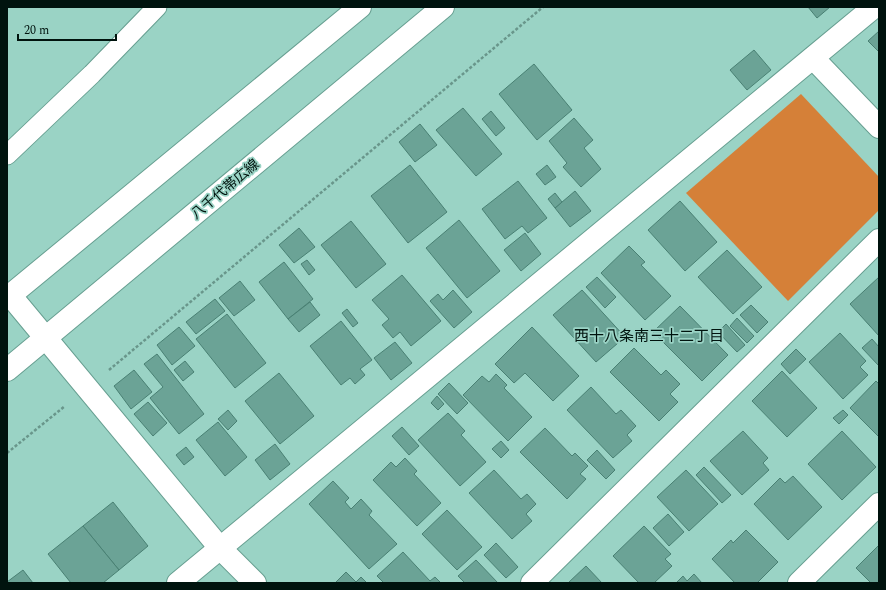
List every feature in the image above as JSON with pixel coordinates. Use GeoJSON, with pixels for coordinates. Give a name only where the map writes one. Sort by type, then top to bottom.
{"type":"FeatureCollection","features":[{"type":"Feature","properties":{"kind":"street"},"geometry":{"type":"LineString","coordinates":[[255,583],[220,548],[88,388],[9,296],[360,7]]}},
{"type":"Feature","properties":{"kind":"street","name":"八千代帯広線"},"geometry":{"type":"LineString","coordinates":[[7,370],[443,7]]}},
{"type":"Feature","properties":{"kind":"street"},"geometry":{"type":"LineString","coordinates":[[178,583],[874,7]]}},
{"type":"Feature","properties":{"kind":"street"},"geometry":{"type":"LineString","coordinates":[[813,58],[879,127]]}},
{"type":"Feature","properties":{"kind":"street"},"geometry":{"type":"LineString","coordinates":[[532,583],[879,240]]}},
{"type":"Feature","properties":{"kind":"street"},"geometry":{"type":"LineString","coordinates":[[799,583],[879,504]]}},
{"type":"Feature","properties":{"kind":"lane"},"geometry":{"type":"LineString","coordinates":[[7,155],[92,74],[157,7]]}},
{"type":"Feature","properties":{"kind":"path"},"geometry":{"type":"LineString","coordinates":[[7,453],[88,388],[543,7]]}},
{"type":"Feature","properties":{"kind":"shaded area"},"geometry":{"type":"Polygon","coordinates":[[[801,94],[879,177],[879,210],[788,301],[686,193],[801,94]]]}},
{"type":"Feature","properties":{"kind":"building"},"geometry":{"type":"Polygon","coordinates":[[[808,7],[830,7],[817,18],[808,7]]]}},
{"type":"Feature","properties":{"kind":"building"},"geometry":{"type":"Polygon","coordinates":[[[879,31],[879,52],[868,41],[879,31]]]}},
{"type":"Feature","properties":{"kind":"building"},"geometry":{"type":"Polygon","coordinates":[[[754,50],[771,70],[747,90],[730,70],[754,50]]]}},
{"type":"Feature","properties":{"kind":"building"},"geometry":{"type":"Polygon","coordinates":[[[534,64],[572,110],[537,140],[499,94],[534,64]]]}},
{"type":"Feature","properties":{"kind":"building"},"geometry":{"type":"Polygon","coordinates":[[[463,108],[502,154],[476,176],[436,130],[463,108]]]}},
{"type":"Feature","properties":{"kind":"building"},"geometry":{"type":"Polygon","coordinates":[[[491,111],[505,128],[496,136],[482,119],[491,111]]]}},
{"type":"Feature","properties":{"kind":"building"},"geometry":{"type":"Polygon","coordinates":[[[574,118],[593,140],[584,148],[601,169],[581,187],[563,167],[567,163],[549,141],[574,118]]]}},
{"type":"Feature","properties":{"kind":"building"},"geometry":{"type":"Polygon","coordinates":[[[420,124],[437,145],[415,162],[399,142],[420,124]]]}},
{"type":"Feature","properties":{"kind":"building"},"geometry":{"type":"Polygon","coordinates":[[[410,165],[447,212],[408,243],[371,196],[410,165]]]}},
{"type":"Feature","properties":{"kind":"building"},"geometry":{"type":"Polygon","coordinates":[[[547,165],[556,177],[545,185],[536,174],[547,165]]]}},
{"type":"Feature","properties":{"kind":"building"},"geometry":{"type":"Polygon","coordinates":[[[518,181],[547,218],[528,233],[522,226],[505,239],[482,209],[518,181]]]}},
{"type":"Feature","properties":{"kind":"building"},"geometry":{"type":"Polygon","coordinates":[[[575,191],[591,211],[570,227],[555,208],[575,191]]]}},
{"type":"Feature","properties":{"kind":"building"},"geometry":{"type":"Polygon","coordinates":[[[555,193],[562,202],[555,208],[548,199],[555,193]]]}},
{"type":"Feature","properties":{"kind":"building"},"geometry":{"type":"Polygon","coordinates":[[[680,201],[717,242],[685,271],[648,230],[680,201]]]}},
{"type":"Feature","properties":{"kind":"building"},"geometry":{"type":"Polygon","coordinates":[[[459,220],[500,271],[467,298],[426,248],[459,220]]]}},
{"type":"Feature","properties":{"kind":"building"},"geometry":{"type":"Polygon","coordinates":[[[351,221],[386,264],[356,288],[321,245],[351,221]]]}},
{"type":"Feature","properties":{"kind":"building"},"geometry":{"type":"Polygon","coordinates":[[[299,228],[315,247],[294,263],[279,245],[299,228]]]}},
{"type":"Feature","properties":{"kind":"building"},"geometry":{"type":"Polygon","coordinates":[[[525,233],[541,254],[521,271],[504,250],[525,233]]]}},
{"type":"Feature","properties":{"kind":"building"},"geometry":{"type":"Polygon","coordinates":[[[629,246],[645,262],[641,265],[671,296],[645,320],[601,273],[629,246]]]}},
{"type":"Feature","properties":{"kind":"building"},"geometry":{"type":"Polygon","coordinates":[[[727,250],[762,287],[733,314],[698,277],[727,250]]]}},
{"type":"Feature","properties":{"kind":"building"},"geometry":{"type":"Polygon","coordinates":[[[307,260],[315,270],[309,275],[301,264],[307,260]]]}},
{"type":"Feature","properties":{"kind":"building"},"geometry":{"type":"Polygon","coordinates":[[[284,262],[313,299],[288,319],[259,282],[284,262]]]}},
{"type":"Feature","properties":{"kind":"building"},"geometry":{"type":"Polygon","coordinates":[[[402,275],[441,321],[411,346],[400,332],[393,338],[382,325],[389,319],[372,300],[402,275]]]}},
{"type":"Feature","properties":{"kind":"building"},"geometry":{"type":"Polygon","coordinates":[[[597,277],[616,297],[605,308],[586,287],[597,277]]]}},
{"type":"Feature","properties":{"kind":"building"},"geometry":{"type":"Polygon","coordinates":[[[879,277],[879,336],[850,304],[879,277]]]}},
{"type":"Feature","properties":{"kind":"building"},"geometry":{"type":"Polygon","coordinates":[[[240,281],[255,300],[234,316],[219,298],[240,281]]]}},
{"type":"Feature","properties":{"kind":"building"},"geometry":{"type":"Polygon","coordinates":[[[453,290],[472,312],[454,328],[430,301],[438,294],[443,300],[453,290]]]}},
{"type":"Feature","properties":{"kind":"building"},"geometry":{"type":"Polygon","coordinates":[[[582,290],[625,337],[596,362],[553,315],[582,290]]]}},
{"type":"Feature","properties":{"kind":"building"},"geometry":{"type":"Polygon","coordinates":[[[215,299],[225,311],[196,334],[186,322],[215,299]]]}},
{"type":"Feature","properties":{"kind":"building"},"geometry":{"type":"Polygon","coordinates":[[[310,302],[320,315],[299,332],[288,319],[310,302]]]}},
{"type":"Feature","properties":{"kind":"building"},"geometry":{"type":"Polygon","coordinates":[[[751,305],[768,322],[757,333],[740,315],[751,305]]]}},
{"type":"Feature","properties":{"kind":"building"},"geometry":{"type":"Polygon","coordinates":[[[680,306],[728,355],[702,381],[653,332],[680,306]]]}},
{"type":"Feature","properties":{"kind":"building"},"geometry":{"type":"Polygon","coordinates":[[[347,309],[358,323],[353,327],[342,313],[347,309]]]}},
{"type":"Feature","properties":{"kind":"building"},"geometry":{"type":"Polygon","coordinates":[[[227,314],[266,363],[235,388],[196,339],[227,314]]]}},
{"type":"Feature","properties":{"kind":"building"},"geometry":{"type":"Polygon","coordinates":[[[737,318],[754,336],[747,343],[730,326],[737,318]]]}},
{"type":"Feature","properties":{"kind":"building"},"geometry":{"type":"Polygon","coordinates":[[[341,321],[372,360],[360,369],[365,375],[355,384],[350,378],[341,385],[310,346],[341,321]]]}},
{"type":"Feature","properties":{"kind":"building"},"geometry":{"type":"Polygon","coordinates":[[[726,324],[745,345],[737,352],[718,332],[726,324]]]}},
{"type":"Feature","properties":{"kind":"building"},"geometry":{"type":"Polygon","coordinates":[[[179,327],[195,346],[172,365],[157,345],[179,327]]]}},
{"type":"Feature","properties":{"kind":"building"},"geometry":{"type":"Polygon","coordinates":[[[532,327],[579,376],[553,401],[525,373],[514,383],[495,364],[532,327]]]}},
{"type":"Feature","properties":{"kind":"building"},"geometry":{"type":"Polygon","coordinates":[[[840,333],[866,361],[860,367],[868,375],[843,399],[809,362],[840,333]]]}},
{"type":"Feature","properties":{"kind":"building"},"geometry":{"type":"Polygon","coordinates":[[[872,339],[879,347],[879,366],[862,348],[872,339]]]}},
{"type":"Feature","properties":{"kind":"building"},"geometry":{"type":"Polygon","coordinates":[[[395,342],[412,363],[391,380],[374,358],[395,342]]]}},
{"type":"Feature","properties":{"kind":"building"},"geometry":{"type":"Polygon","coordinates":[[[634,348],[661,375],[666,370],[680,384],[670,394],[678,402],[659,421],[610,372],[634,348]]]}},
{"type":"Feature","properties":{"kind":"building"},"geometry":{"type":"Polygon","coordinates":[[[796,349],[806,359],[790,374],[781,364],[796,349]]]}},
{"type":"Feature","properties":{"kind":"building"},"geometry":{"type":"Polygon","coordinates":[[[157,354],[204,414],[179,434],[150,398],[163,387],[144,364],[157,354]]]}},
{"type":"Feature","properties":{"kind":"building"},"geometry":{"type":"Polygon","coordinates":[[[185,361],[194,372],[183,381],[174,370],[185,361]]]}},
{"type":"Feature","properties":{"kind":"building"},"geometry":{"type":"Polygon","coordinates":[[[134,370],[152,392],[131,409],[114,386],[134,370]]]}},
{"type":"Feature","properties":{"kind":"building"},"geometry":{"type":"Polygon","coordinates":[[[782,371],[817,408],[787,437],[752,401],[782,371]]]}},
{"type":"Feature","properties":{"kind":"building"},"geometry":{"type":"Polygon","coordinates":[[[279,373],[314,416],[280,444],[245,401],[279,373]]]}},
{"type":"Feature","properties":{"kind":"building"},"geometry":{"type":"Polygon","coordinates":[[[496,374],[507,385],[504,388],[532,417],[508,441],[463,395],[482,376],[489,382],[496,374]]]}},
{"type":"Feature","properties":{"kind":"building"},"geometry":{"type":"Polygon","coordinates":[[[876,381],[879,384],[879,437],[850,408],[876,381]]]}},
{"type":"Feature","properties":{"kind":"building"},"geometry":{"type":"Polygon","coordinates":[[[449,383],[468,403],[457,414],[438,394],[449,383]]]}},
{"type":"Feature","properties":{"kind":"building"},"geometry":{"type":"Polygon","coordinates":[[[591,387],[616,414],[621,410],[636,426],[627,435],[632,441],[613,458],[567,410],[591,387]]]}},
{"type":"Feature","properties":{"kind":"building"},"geometry":{"type":"Polygon","coordinates":[[[437,396],[444,404],[438,410],[431,403],[437,396]]]}},
{"type":"Feature","properties":{"kind":"building"},"geometry":{"type":"Polygon","coordinates":[[[148,402],[167,423],[153,436],[134,414],[148,402]]]}},
{"type":"Feature","properties":{"kind":"building"},"geometry":{"type":"Polygon","coordinates":[[[228,410],[237,421],[228,430],[218,419],[228,410]]]}},
{"type":"Feature","properties":{"kind":"building"},"geometry":{"type":"Polygon","coordinates":[[[843,410],[848,415],[839,424],[833,418],[843,410]]]}},
{"type":"Feature","properties":{"kind":"building"},"geometry":{"type":"Polygon","coordinates":[[[448,413],[465,431],[461,435],[486,462],[460,486],[418,440],[448,413]]]}},
{"type":"Feature","properties":{"kind":"building"},"geometry":{"type":"Polygon","coordinates":[[[218,422],[247,457],[225,476],[196,440],[218,422]]]}},
{"type":"Feature","properties":{"kind":"building"},"geometry":{"type":"Polygon","coordinates":[[[402,427],[419,446],[409,455],[392,436],[402,427]]]}},
{"type":"Feature","properties":{"kind":"building"},"geometry":{"type":"Polygon","coordinates":[[[545,428],[572,456],[575,453],[588,466],[580,474],[586,479],[567,499],[520,452],[545,428]]]}},
{"type":"Feature","properties":{"kind":"building"},"geometry":{"type":"Polygon","coordinates":[[[743,431],[768,458],[763,463],[769,470],[742,495],[710,461],[743,431]]]}},
{"type":"Feature","properties":{"kind":"building"},"geometry":{"type":"Polygon","coordinates":[[[842,431],[876,467],[842,500],[808,464],[842,431]]]}},
{"type":"Feature","properties":{"kind":"building"},"geometry":{"type":"Polygon","coordinates":[[[501,441],[509,450],[501,458],[492,449],[501,441]]]}},
{"type":"Feature","properties":{"kind":"building"},"geometry":{"type":"Polygon","coordinates":[[[275,444],[290,464],[270,480],[255,460],[275,444]]]}},
{"type":"Feature","properties":{"kind":"building"},"geometry":{"type":"Polygon","coordinates":[[[186,447],[194,457],[184,465],[176,455],[186,447]]]}},
{"type":"Feature","properties":{"kind":"building"},"geometry":{"type":"Polygon","coordinates":[[[597,450],[615,470],[606,479],[587,460],[597,450]]]}},
{"type":"Feature","properties":{"kind":"building"},"geometry":{"type":"Polygon","coordinates":[[[405,458],[417,471],[414,474],[441,503],[417,526],[373,480],[391,462],[396,467],[405,458]]]}},
{"type":"Feature","properties":{"kind":"building"},"geometry":{"type":"Polygon","coordinates":[[[704,467],[731,495],[722,503],[696,475],[704,467]]]}},
{"type":"Feature","properties":{"kind":"building"},"geometry":{"type":"Polygon","coordinates":[[[494,470],[521,499],[527,494],[536,504],[526,514],[532,521],[512,539],[469,493],[494,470]]]}},
{"type":"Feature","properties":{"kind":"building"},"geometry":{"type":"Polygon","coordinates":[[[686,470],[718,504],[689,531],[657,497],[686,470]]]}},
{"type":"Feature","properties":{"kind":"building"},"geometry":{"type":"Polygon","coordinates":[[[793,476],[822,507],[788,540],[754,504],[780,478],[785,483],[793,476]]]}},
{"type":"Feature","properties":{"kind":"building"},"geometry":{"type":"Polygon","coordinates":[[[333,481],[349,498],[345,502],[351,509],[361,499],[372,511],[369,515],[397,544],[369,569],[309,504],[333,481]]]}},
{"type":"Feature","properties":{"kind":"building"},"geometry":{"type":"Polygon","coordinates":[[[113,502],[148,546],[119,570],[83,526],[113,502]]]}},
{"type":"Feature","properties":{"kind":"building"},"geometry":{"type":"Polygon","coordinates":[[[447,510],[482,547],[457,570],[422,534],[447,510]]]}},
{"type":"Feature","properties":{"kind":"building"},"geometry":{"type":"Polygon","coordinates":[[[668,514],[684,532],[669,546],[653,528],[668,514]]]}},
{"type":"Feature","properties":{"kind":"building"},"geometry":{"type":"Polygon","coordinates":[[[83,526],[119,570],[103,583],[71,583],[48,554],[83,526]]]}},
{"type":"Feature","properties":{"kind":"building"},"geometry":{"type":"Polygon","coordinates":[[[644,526],[671,554],[665,559],[672,566],[654,583],[639,583],[613,556],[644,526]]]}},
{"type":"Feature","properties":{"kind":"building"},"geometry":{"type":"Polygon","coordinates":[[[746,530],[778,562],[757,583],[735,583],[712,559],[731,540],[733,543],[746,530]]]}},
{"type":"Feature","properties":{"kind":"building"},"geometry":{"type":"Polygon","coordinates":[[[496,543],[518,567],[506,578],[484,555],[496,543]]]}},
{"type":"Feature","properties":{"kind":"building"},"geometry":{"type":"Polygon","coordinates":[[[879,545],[879,583],[871,583],[856,568],[879,545]]]}},
{"type":"Feature","properties":{"kind":"building"},"geometry":{"type":"Polygon","coordinates":[[[403,552],[430,581],[435,577],[441,583],[384,583],[377,576],[403,552]]]}},
{"type":"Feature","properties":{"kind":"building"},"geometry":{"type":"Polygon","coordinates":[[[476,560],[498,583],[465,583],[458,576],[476,560]]]}},
{"type":"Feature","properties":{"kind":"building"},"geometry":{"type":"Polygon","coordinates":[[[586,566],[602,583],[568,583],[586,566]]]}},
{"type":"Feature","properties":{"kind":"building"},"geometry":{"type":"Polygon","coordinates":[[[23,570],[33,583],[7,583],[7,582],[23,570]]]}},
{"type":"Feature","properties":{"kind":"building"},"geometry":{"type":"Polygon","coordinates":[[[346,572],[356,582],[361,577],[367,583],[335,583],[346,572]]]}},
{"type":"Feature","properties":{"kind":"building"},"geometry":{"type":"Polygon","coordinates":[[[694,574],[702,583],[676,583],[683,576],[687,581],[694,574]]]}},
{"type":"Feature","properties":{"kind":"district","name":"西十八条南三十二丁目"},"geometry":{"type":"Point","coordinates":[649,336]}}]}
